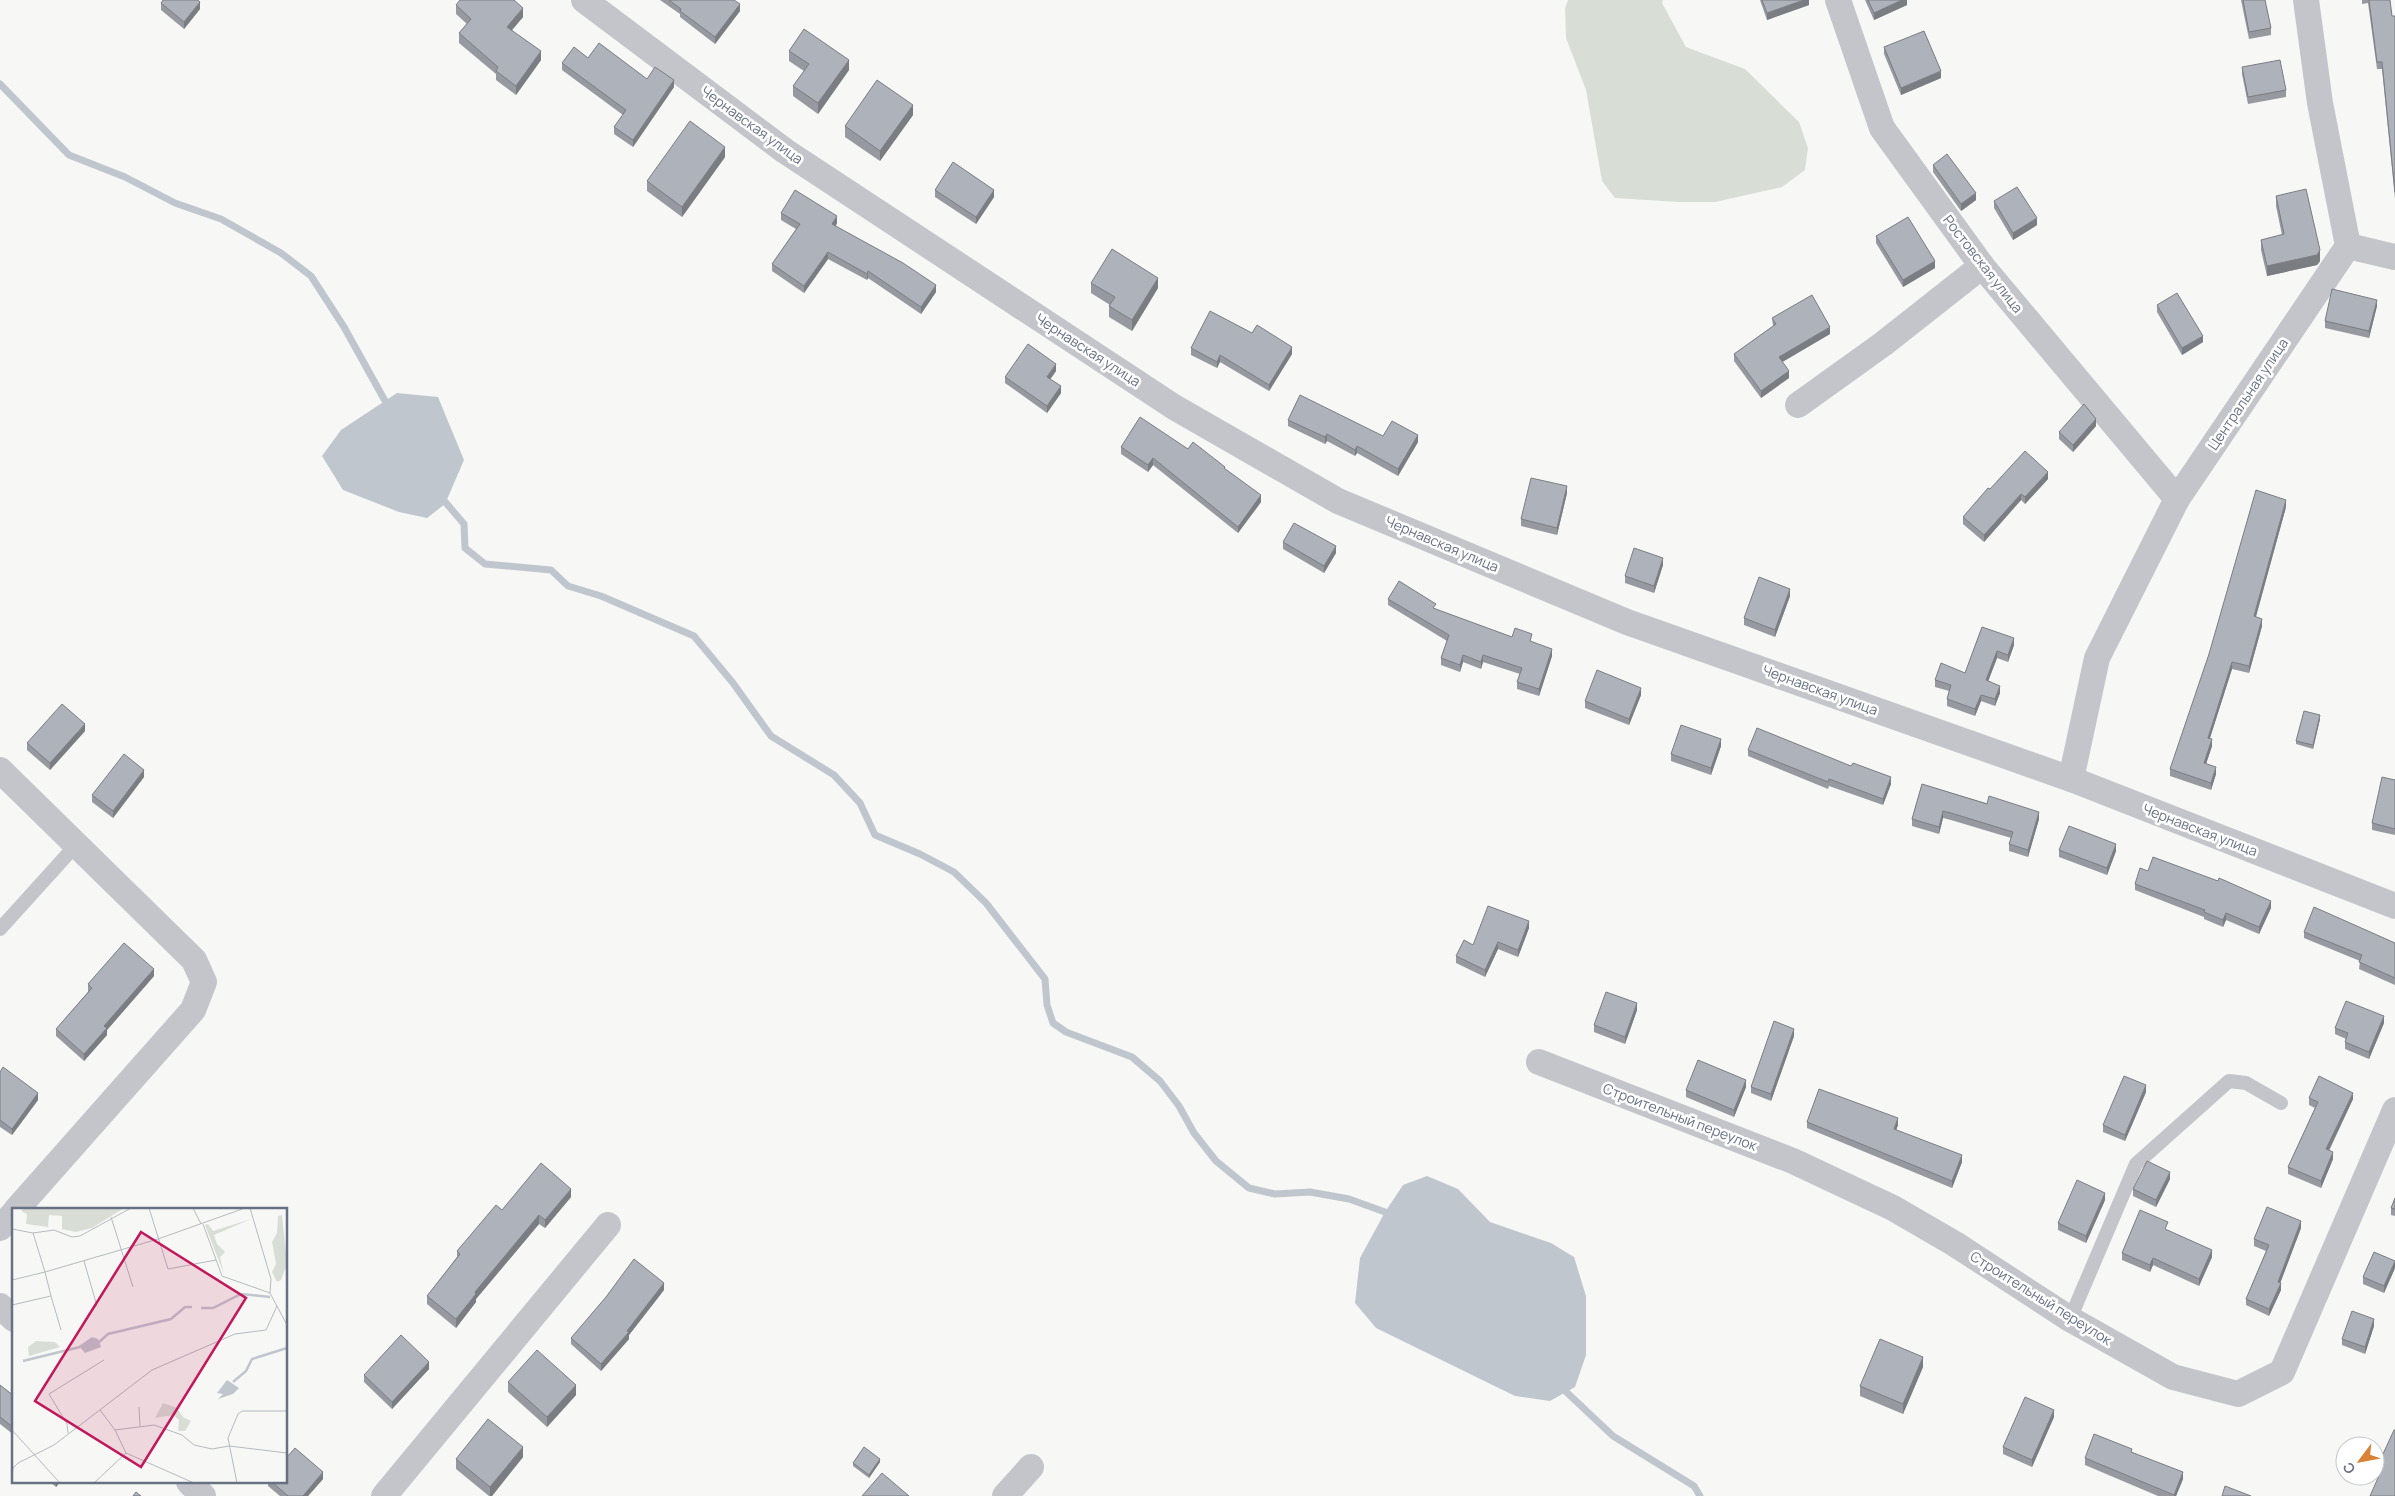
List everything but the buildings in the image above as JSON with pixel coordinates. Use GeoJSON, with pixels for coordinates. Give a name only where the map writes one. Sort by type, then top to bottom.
{"type":"FeatureCollection","features":[{"type":"Feature","properties":{"kind":"street","name":"Чернавская улица"},"geometry":{"type":"LineString","coordinates":[[584,0],[785,151],[1174,407],[1338,501],[1627,622],[2071,779],[2395,906]]}},
{"type":"Feature","properties":{"kind":"street","name":"Ростовская улица"},"geometry":{"type":"LineString","coordinates":[[1838,0],[1882,128],[1982,266],[2177,499]]}},
{"type":"Feature","properties":{"kind":"street"},"geometry":{"type":"LineString","coordinates":[[2306,0],[2320,103],[2348,246],[2395,257]]}},
{"type":"Feature","properties":{"kind":"street","name":"Центральная улица"},"geometry":{"type":"LineString","coordinates":[[2071,779],[2097,658],[2177,499],[2348,246]]}},
{"type":"Feature","properties":{"kind":"street"},"geometry":{"type":"LineString","coordinates":[[1798,405],[1883,344],[1982,266]]}},
{"type":"Feature","properties":{"kind":"street"},"geometry":{"type":"LineString","coordinates":[[0,770],[194,960],[204,982],[193,1010],[18,1208]]}},
{"type":"Feature","properties":{"kind":"street","name":"Строительный переулок"},"geometry":{"type":"LineString","coordinates":[[1538,1062],[1793,1161],[1893,1208],[1954,1244],[2070,1319],[2173,1377],[2238,1394],[2282,1372],[2395,1110]]}},
{"type":"Feature","properties":{"kind":"street"},"geometry":{"type":"LineString","coordinates":[[0,1228],[12,1215]]}},
{"type":"Feature","properties":{"kind":"street"},"geometry":{"type":"LineString","coordinates":[[384,1496],[608,1226]]}},
{"type":"Feature","properties":{"kind":"street"},"geometry":{"type":"LineString","coordinates":[[0,1306],[12,1317]]}},
{"type":"Feature","properties":{"kind":"street"},"geometry":{"type":"LineString","coordinates":[[1005,1496],[1030,1467]]}},
{"type":"Feature","properties":{"kind":"street"},"geometry":{"type":"LineString","coordinates":[[190,1484],[203,1496]]}},
{"type":"Feature","properties":{"kind":"lane"},"geometry":{"type":"LineString","coordinates":[[0,929],[76,845]]}},
{"type":"Feature","properties":{"kind":"lane"},"geometry":{"type":"LineString","coordinates":[[2070,1319],[2136,1164],[2229,1081],[2246,1083],[2281,1103]]}},
{"type":"Feature","properties":{"kind":"shaded area"},"geometry":{"type":"Polygon","coordinates":[[[1568,0],[1663,0],[1662,3],[1686,47],[1745,69],[1799,122],[1808,148],[1805,170],[1782,187],[1715,202],[1615,198],[1602,181],[1586,90],[1566,38],[1565,8],[1568,0]]]}},
{"type":"Feature","properties":{"kind":"shaded area"},"geometry":{"type":"Polygon","coordinates":[[[397,393],[438,397],[464,460],[445,504],[427,518],[399,512],[343,490],[322,456],[341,430],[397,393]]]}},
{"type":"Feature","properties":{"kind":"shaded area"},"geometry":{"type":"Polygon","coordinates":[[[1427,1176],[1458,1189],[1490,1222],[1551,1243],[1574,1257],[1586,1296],[1586,1355],[1575,1387],[1550,1401],[1515,1396],[1376,1328],[1355,1303],[1360,1258],[1385,1212],[1403,1185],[1427,1176]]]}},
{"type":"Feature","properties":{"kind":"waterway"},"geometry":{"type":"LineString","coordinates":[[0,84],[69,155],[125,177],[175,203],[221,219],[281,253],[311,276],[344,327],[389,408]]}},
{"type":"Feature","properties":{"kind":"waterway"},"geometry":{"type":"LineString","coordinates":[[441,497],[464,524],[465,548],[485,564],[551,570],[568,586],[601,596],[694,636],[733,683],[771,736],[834,775],[860,803],[875,835],[920,854],[954,872],[986,903],[1045,979],[1047,1005],[1053,1023],[1066,1032],[1132,1057],[1160,1081],[1179,1106],[1194,1133],[1216,1161],[1249,1188],[1275,1194],[1310,1192],[1349,1199],[1385,1212],[1391,1218]]}},
{"type":"Feature","properties":{"kind":"waterway"},"geometry":{"type":"LineString","coordinates":[[1560,1386],[1613,1436],[1694,1486],[1700,1496]]}}]}
